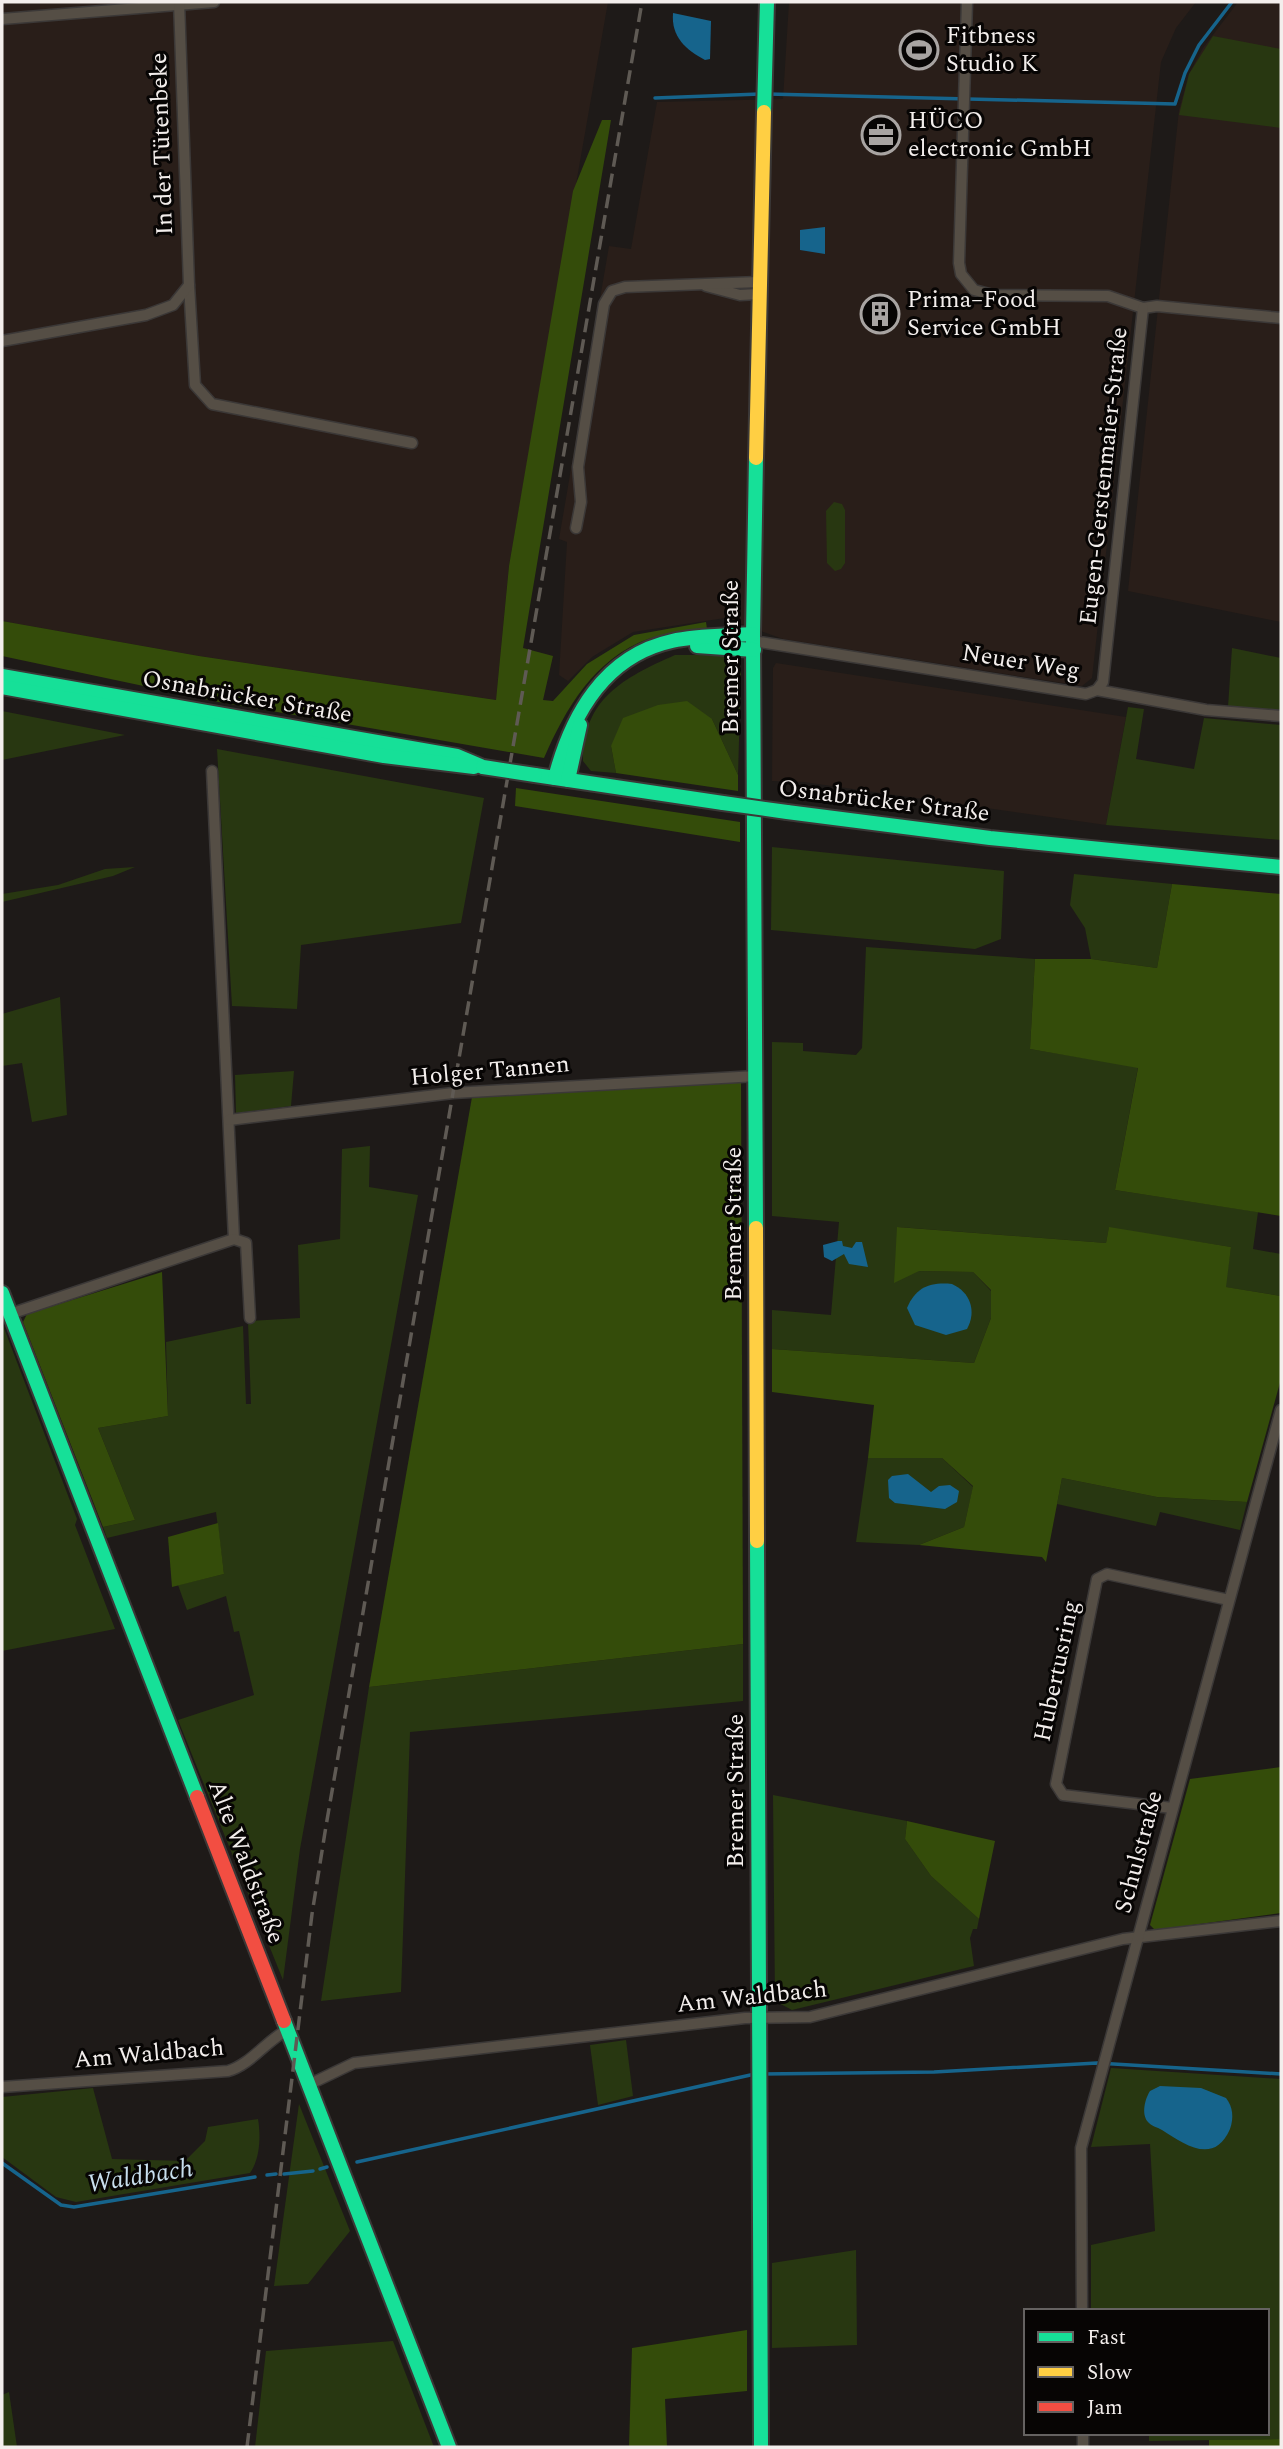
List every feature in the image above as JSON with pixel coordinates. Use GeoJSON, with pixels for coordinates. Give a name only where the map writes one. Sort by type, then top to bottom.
{"type":"FeatureCollection","features":[{"type":"Feature","properties":{"kind":"main road","name":"Bremer Straße"},"geometry":{"type":"LineString","coordinates":[[761,2447],[753,642],[758,288],[767,2]]}},
{"type":"Feature","properties":{"kind":"main road"},"geometry":{"type":"LineString","coordinates":[[561,779],[576,732],[590,705],[619,674],[670,648],[753,642]]}},
{"type":"Feature","properties":{"kind":"main road","name":"Osnabrücker Straße"},"geometry":{"type":"LineString","coordinates":[[2,676],[457,756],[483,767]]}},
{"type":"Feature","properties":{"kind":"main road","name":"Osnabrücker Straße"},"geometry":{"type":"LineString","coordinates":[[2,687],[455,768],[483,767],[787,812],[1004,839],[1281,867]]}},
{"type":"Feature","properties":{"kind":"main road","name":"Alte Waldstraße"},"geometry":{"type":"LineString","coordinates":[[2,1293],[449,2447]]}},
{"type":"Feature","properties":{"kind":"street"},"geometry":{"type":"LineString","coordinates":[[2,19],[214,2]]}},
{"type":"Feature","properties":{"kind":"street","name":"Eugen-Gerstenmaier-Straße"},"geometry":{"type":"LineString","coordinates":[[967,2],[958,263],[961,274],[974,290],[993,295],[1108,296],[1143,308],[1103,682],[1097,690]]}},
{"type":"Feature","properties":{"kind":"street","name":"In der Tütenbeke"},"geometry":{"type":"LineString","coordinates":[[179,3],[195,385],[212,404],[412,443]]}},
{"type":"Feature","properties":{"kind":"street"},"geometry":{"type":"LineString","coordinates":[[2,341],[146,315],[173,305],[189,285]]}},
{"type":"Feature","properties":{"kind":"street"},"geometry":{"type":"LineString","coordinates":[[576,528],[581,502],[578,467],[604,304],[612,291],[625,287],[706,286],[740,295],[758,288]]}},
{"type":"Feature","properties":{"kind":"street"},"geometry":{"type":"LineString","coordinates":[[1143,308],[1157,306],[1281,318]]}},
{"type":"Feature","properties":{"kind":"street","name":"Neuer Weg"},"geometry":{"type":"LineString","coordinates":[[753,642],[1086,694],[1097,690],[1206,710],[1281,716]]}},
{"type":"Feature","properties":{"kind":"street"},"geometry":{"type":"LineString","coordinates":[[212,771],[234,1239]]}},
{"type":"Feature","properties":{"kind":"street","name":"Holger Tannen"},"geometry":{"type":"LineString","coordinates":[[229,1120],[453,1093],[757,1076]]}},
{"type":"Feature","properties":{"kind":"street"},"geometry":{"type":"LineString","coordinates":[[10,1314],[234,1239],[246,1243],[250,1318]]}},
{"type":"Feature","properties":{"kind":"street","name":"Schulstraße"},"geometry":{"type":"LineString","coordinates":[[1082,2309],[1082,2148],[1281,1410]]}},
{"type":"Feature","properties":{"kind":"street","name":"Hubertusring"},"geometry":{"type":"LineString","coordinates":[[1172,1808],[1063,1795],[1057,1790],[1056,1784],[1097,1580],[1107,1574],[1229,1600]]}},
{"type":"Feature","properties":{"kind":"street","name":"Am Waldbach"},"geometry":{"type":"LineString","coordinates":[[308,2085],[354,2063],[760,2018],[810,2017],[1138,1938],[1281,1921]]}},
{"type":"Feature","properties":{"kind":"street","name":"Am Waldbach"},"geometry":{"type":"LineString","coordinates":[[2,2087],[228,2071],[236,2069],[273,2037],[287,2030]]}},
{"type":"Feature","properties":{"kind":"shaded area"},"geometry":{"type":"Polygon","coordinates":[[[2,2],[608,2],[509,566],[496,700],[199,656],[2,621],[2,2]]]}},
{"type":"Feature","properties":{"kind":"shaded area"},"geometry":{"type":"Polygon","coordinates":[[[789,2],[1196,2],[1176,28],[1161,62],[1092,678],[1082,686],[783,639],[725,618],[633,632],[592,657],[568,681],[559,675],[567,542],[559,539],[609,246],[631,249],[657,102],[783,99],[789,2]]]}},
{"type":"Feature","properties":{"kind":"shaded area"},"geometry":{"type":"Polygon","coordinates":[[[1238,2],[1281,2],[1281,622],[1128,591],[1179,110],[1189,74],[1203,48],[1238,2]]]}},
{"type":"Feature","properties":{"kind":"shaded area"},"geometry":{"type":"Polygon","coordinates":[[[776,663],[1126,717],[1106,825],[804,782],[772,781],[773,668],[776,663]]]}},
{"type":"Feature","properties":{"kind":"green space"},"geometry":{"type":"Polygon","coordinates":[[[1213,36],[1281,49],[1281,128],[1179,115],[1189,74],[1213,36]]]}},
{"type":"Feature","properties":{"kind":"green space"},"geometry":{"type":"Polygon","coordinates":[[[602,120],[611,120],[523,648],[553,656],[543,700],[553,701],[587,664],[634,635],[706,622],[707,629],[648,639],[612,659],[597,672],[572,704],[544,758],[219,702],[2,656],[2,621],[199,656],[496,700],[509,566],[573,191],[602,120]]]}},
{"type":"Feature","properties":{"kind":"green space"},"geometry":{"type":"Polygon","coordinates":[[[834,502],[842,504],[845,510],[845,563],[841,569],[835,571],[827,563],[826,511],[834,502]]]}},
{"type":"Feature","properties":{"kind":"green space"},"geometry":{"type":"Polygon","coordinates":[[[1232,648],[1281,658],[1281,711],[1228,707],[1232,648]]]}},
{"type":"Feature","properties":{"kind":"green space"},"geometry":{"type":"Polygon","coordinates":[[[675,655],[715,655],[733,659],[741,671],[738,775],[712,719],[611,746],[616,773],[591,771],[583,761],[585,740],[598,706],[623,682],[675,655]]]}},
{"type":"Feature","properties":{"kind":"green space"},"geometry":{"type":"Polygon","coordinates":[[[687,701],[712,719],[738,775],[738,791],[616,773],[611,746],[623,718],[658,705],[687,701]]]}},
{"type":"Feature","properties":{"kind":"green space"},"geometry":{"type":"Polygon","coordinates":[[[1128,707],[1144,709],[1136,759],[1194,769],[1204,718],[1281,725],[1281,840],[1106,825],[1128,707]]]}},
{"type":"Feature","properties":{"kind":"green space"},"geometry":{"type":"Polygon","coordinates":[[[2,711],[125,735],[2,760],[2,711]]]}},
{"type":"Feature","properties":{"kind":"green space"},"geometry":{"type":"Polygon","coordinates":[[[217,749],[484,798],[461,923],[301,945],[297,1009],[232,1006],[217,749]]]}},
{"type":"Feature","properties":{"kind":"green space"},"geometry":{"type":"Polygon","coordinates":[[[516,788],[740,822],[740,842],[515,806],[516,788]]]}},
{"type":"Feature","properties":{"kind":"green space"},"geometry":{"type":"Polygon","coordinates":[[[772,847],[1004,871],[1001,939],[975,949],[771,930],[772,847]]]}},
{"type":"Feature","properties":{"kind":"green space"},"geometry":{"type":"Polygon","coordinates":[[[135,867],[113,876],[2,902],[2,894],[58,885],[105,869],[135,867]]]}},
{"type":"Feature","properties":{"kind":"green space"},"geometry":{"type":"Polygon","coordinates":[[[1074,874],[1172,884],[1157,968],[1091,959],[1085,928],[1070,905],[1074,874]]]}},
{"type":"Feature","properties":{"kind":"green space"},"geometry":{"type":"Polygon","coordinates":[[[1172,884],[1281,894],[1281,1216],[1115,1190],[1138,1068],[1030,1049],[1035,959],[1091,959],[1157,968],[1172,884]]]}},
{"type":"Feature","properties":{"kind":"green space"},"geometry":{"type":"Polygon","coordinates":[[[866,947],[1035,959],[1030,1049],[1138,1067],[1115,1190],[1258,1212],[1253,1249],[1281,1254],[1281,1296],[1225,1287],[1231,1247],[1109,1228],[1106,1243],[898,1227],[919,1271],[973,1272],[991,1291],[991,1318],[974,1363],[772,1349],[772,1310],[831,1315],[839,1222],[772,1216],[772,1042],[803,1043],[803,1051],[856,1055],[862,1048],[866,947]]]}},
{"type":"Feature","properties":{"kind":"green space"},"geometry":{"type":"Polygon","coordinates":[[[60,997],[67,1115],[32,1122],[22,1063],[2,1066],[2,1014],[60,997]]]}},
{"type":"Feature","properties":{"kind":"green space"},"geometry":{"type":"Polygon","coordinates":[[[294,1071],[291,1106],[236,1113],[235,1075],[294,1071]]]}},
{"type":"Feature","properties":{"kind":"green space"},"geometry":{"type":"Polygon","coordinates":[[[741,1082],[743,1644],[369,1687],[472,1097],[741,1082]]]}},
{"type":"Feature","properties":{"kind":"green space"},"geometry":{"type":"Polygon","coordinates":[[[370,1146],[369,1187],[418,1195],[300,1849],[283,1980],[178,1720],[254,1695],[239,1631],[234,1632],[226,1596],[187,1610],[178,1585],[224,1574],[216,1512],[107,1538],[103,1527],[135,1520],[98,1428],[168,1416],[166,1342],[243,1326],[246,1404],[251,1404],[248,1321],[300,1318],[298,1245],[340,1239],[342,1149],[370,1146]]]}},
{"type":"Feature","properties":{"kind":"green space"},"geometry":{"type":"Polygon","coordinates":[[[897,1227],[1106,1243],[1109,1227],[1231,1247],[1226,1287],[1281,1296],[1281,1379],[1247,1502],[1157,1497],[1062,1478],[1046,1562],[1042,1557],[919,1545],[964,1527],[973,1486],[942,1458],[868,1458],[874,1405],[772,1392],[772,1349],[974,1363],[991,1318],[991,1290],[973,1272],[919,1271],[894,1283],[897,1227]]]}},
{"type":"Feature","properties":{"kind":"green space"},"geometry":{"type":"Polygon","coordinates":[[[162,1272],[168,1416],[98,1428],[135,1520],[103,1527],[23,1322],[27,1314],[162,1272]]]}},
{"type":"Feature","properties":{"kind":"green space"},"geometry":{"type":"Polygon","coordinates":[[[2,1323],[77,1519],[75,1525],[115,1629],[2,1651],[2,1323]]]}},
{"type":"Feature","properties":{"kind":"green space"},"geometry":{"type":"Polygon","coordinates":[[[868,1458],[942,1458],[973,1487],[964,1527],[919,1545],[856,1542],[868,1458]]]}},
{"type":"Feature","properties":{"kind":"green space"},"geometry":{"type":"Polygon","coordinates":[[[1062,1478],[1157,1497],[1247,1502],[1240,1530],[1160,1512],[1156,1526],[1057,1504],[1062,1478]]]}},
{"type":"Feature","properties":{"kind":"green space"},"geometry":{"type":"Polygon","coordinates":[[[218,1523],[224,1574],[172,1587],[168,1537],[218,1523]]]}},
{"type":"Feature","properties":{"kind":"green space"},"geometry":{"type":"Polygon","coordinates":[[[743,1644],[743,1701],[410,1732],[401,1992],[321,2001],[369,1687],[743,1644]]]}},
{"type":"Feature","properties":{"kind":"green space"},"geometry":{"type":"Polygon","coordinates":[[[1281,1767],[1281,1913],[1155,1930],[1150,1925],[1190,1779],[1281,1767]]]}},
{"type":"Feature","properties":{"kind":"green space"},"geometry":{"type":"Polygon","coordinates":[[[773,1795],[907,1821],[905,1839],[931,1876],[979,1919],[977,1929],[973,1929],[970,1938],[974,1966],[792,2010],[775,2001],[773,1795]]]}},
{"type":"Feature","properties":{"kind":"green space"},"geometry":{"type":"Polygon","coordinates":[[[907,1821],[995,1841],[979,1919],[931,1876],[905,1839],[907,1821]]]}},
{"type":"Feature","properties":{"kind":"green space"},"geometry":{"type":"Polygon","coordinates":[[[626,2040],[633,2096],[598,2105],[590,2045],[626,2040]]]}},
{"type":"Feature","properties":{"kind":"green space"},"geometry":{"type":"Polygon","coordinates":[[[1111,2068],[1281,2079],[1281,2439],[1149,2441],[1149,2435],[1269,2435],[1269,2309],[1091,2309],[1091,2245],[1155,2231],[1150,2144],[1091,2147],[1111,2068]]]}},
{"type":"Feature","properties":{"kind":"green space"},"geometry":{"type":"Polygon","coordinates":[[[93,2088],[112,2159],[185,2161],[205,2141],[208,2127],[258,2119],[259,2147],[256,2161],[250,2173],[76,2202],[56,2197],[2,2157],[2,2097],[93,2088]]]}},
{"type":"Feature","properties":{"kind":"green space"},"geometry":{"type":"Polygon","coordinates":[[[299,2104],[350,2231],[308,2284],[274,2286],[299,2104]]]}},
{"type":"Feature","properties":{"kind":"green space"},"geometry":{"type":"Polygon","coordinates":[[[856,2250],[857,2345],[772,2348],[772,2263],[856,2250]]]}},
{"type":"Feature","properties":{"kind":"green space"},"geometry":{"type":"Polygon","coordinates":[[[747,2330],[747,2391],[665,2399],[667,2447],[629,2447],[632,2348],[747,2330]]]}},
{"type":"Feature","properties":{"kind":"green space"},"geometry":{"type":"Polygon","coordinates":[[[393,2341],[434,2447],[255,2447],[266,2351],[393,2341]]]}},
{"type":"Feature","properties":{"kind":"green space"},"geometry":{"type":"Polygon","coordinates":[[[9,2392],[17,2447],[2,2447],[2,2395],[9,2392]]]}},
{"type":"Feature","properties":{"kind":"green space"},"geometry":{"type":"Polygon","coordinates":[[[1281,2439],[1281,2447],[1209,2447],[1209,2440],[1281,2439]]]}},
{"type":"Feature","properties":{"kind":"water"},"geometry":{"type":"Polygon","coordinates":[[[673,13],[711,21],[710,59],[705,60],[698,56],[681,42],[674,29],[673,13]]]}},
{"type":"Feature","properties":{"kind":"water"},"geometry":{"type":"Polygon","coordinates":[[[825,227],[825,254],[800,250],[800,230],[825,227]]]}},
{"type":"Feature","properties":{"kind":"water"},"geometry":{"type":"Polygon","coordinates":[[[842,1241],[843,1246],[852,1248],[856,1242],[862,1242],[868,1267],[849,1264],[844,1254],[832,1261],[824,1257],[823,1245],[842,1241]]]}},
{"type":"Feature","properties":{"kind":"water"},"geometry":{"type":"Polygon","coordinates":[[[952,1284],[963,1292],[970,1303],[971,1316],[967,1329],[946,1335],[915,1325],[907,1308],[915,1295],[930,1285],[952,1284]]]}},
{"type":"Feature","properties":{"kind":"water"},"geometry":{"type":"Polygon","coordinates":[[[908,1474],[931,1492],[939,1486],[950,1485],[959,1491],[957,1502],[945,1509],[895,1503],[889,1498],[888,1480],[892,1476],[908,1474]]]}},
{"type":"Feature","properties":{"kind":"water"},"geometry":{"type":"Polygon","coordinates":[[[1160,2086],[1201,2088],[1226,2098],[1232,2117],[1230,2129],[1223,2140],[1216,2147],[1198,2149],[1149,2123],[1144,2111],[1145,2102],[1150,2091],[1160,2086]]]}},
{"type":"Feature","properties":{"kind":"waterway"},"geometry":{"type":"LineString","coordinates":[[768,94],[1175,104],[1185,73],[1199,45],[1232,2]]}},
{"type":"Feature","properties":{"kind":"waterway"},"geometry":{"type":"LineString","coordinates":[[655,98],[760,94]]}},
{"type":"Feature","properties":{"kind":"waterway"},"geometry":{"type":"LineString","coordinates":[[763,2074],[934,2072],[1097,2063],[1281,2074]]}},
{"type":"Feature","properties":{"kind":"waterway"},"geometry":{"type":"LineString","coordinates":[[357,2162],[755,2074]]}},
{"type":"Feature","properties":{"kind":"waterway","name":"Waldbach"},"geometry":{"type":"LineString","coordinates":[[2,2163],[61,2205],[74,2207],[255,2177]]}},
{"type":"Feature","properties":{"kind":"waterway","name":"Waldbach"},"geometry":{"type":"LineString","coordinates":[[320,2169],[327,2167]]}},
{"type":"Feature","properties":{"kind":"waterway","name":"Waldbach"},"geometry":{"type":"LineString","coordinates":[[284,2174],[313,2171]]}},
{"type":"Feature","properties":{"kind":"waterway","name":"Waldbach"},"geometry":{"type":"LineString","coordinates":[[267,2175],[276,2174]]}},
{"type":"Feature","properties":{"kind":"railway"},"geometry":{"type":"LineString","coordinates":[[247,2447],[312,1914],[326,1826],[642,2]]}},
{"type":"Feature","properties":{"kind":"traffic: fast"},"geometry":{"type":"LineString","coordinates":[[764,112],[767,2]]}},
{"type":"Feature","properties":{"kind":"traffic: fast"},"geometry":{"type":"LineString","coordinates":[[756,458],[753,634],[756,1228]]}},
{"type":"Feature","properties":{"kind":"traffic: fast"},"geometry":{"type":"LineString","coordinates":[[555,778],[570,733],[581,711],[609,675],[627,660],[672,641],[753,634]]}},
{"type":"Feature","properties":{"kind":"traffic: fast"},"geometry":{"type":"LineString","coordinates":[[697,646],[754,650]]}},
{"type":"Feature","properties":{"kind":"traffic: fast"},"geometry":{"type":"LineString","coordinates":[[2,676],[457,756],[483,767]]}},
{"type":"Feature","properties":{"kind":"traffic: fast"},"geometry":{"type":"LineString","coordinates":[[2,687],[384,756],[474,767]]}},
{"type":"Feature","properties":{"kind":"traffic: fast"},"geometry":{"type":"LineString","coordinates":[[568,780],[580,725]]}},
{"type":"Feature","properties":{"kind":"traffic: fast"},"geometry":{"type":"LineString","coordinates":[[483,767],[535,775]]}},
{"type":"Feature","properties":{"kind":"traffic: fast"},"geometry":{"type":"LineString","coordinates":[[535,775],[723,803]]}},
{"type":"Feature","properties":{"kind":"traffic: fast"},"geometry":{"type":"LineString","coordinates":[[723,803],[787,812]]}},
{"type":"Feature","properties":{"kind":"traffic: fast"},"geometry":{"type":"LineString","coordinates":[[787,812],[990,838],[1281,867]]}},
{"type":"Feature","properties":{"kind":"traffic: fast"},"geometry":{"type":"LineString","coordinates":[[2,1293],[197,1797]]}},
{"type":"Feature","properties":{"kind":"traffic: fast"},"geometry":{"type":"LineString","coordinates":[[757,1541],[761,2447]]}},
{"type":"Feature","properties":{"kind":"traffic: fast"},"geometry":{"type":"LineString","coordinates":[[284,2021],[449,2447]]}},
{"type":"Feature","properties":{"kind":"traffic: slow"},"geometry":{"type":"LineString","coordinates":[[756,458],[764,112]]}},
{"type":"Feature","properties":{"kind":"traffic: slow"},"geometry":{"type":"LineString","coordinates":[[756,1228],[757,1541]]}},
{"type":"Feature","properties":{"kind":"traffic: jam"},"geometry":{"type":"LineString","coordinates":[[197,1797],[284,2021]]}},
{"type":"Feature","properties":{"kind":"place","name":"Fitbness Studio K"},"geometry":{"type":"Point","coordinates":[919,50]}},
{"type":"Feature","properties":{"kind":"place","name":"HÜCO electronic GmbH"},"geometry":{"type":"Point","coordinates":[881,135]}},
{"type":"Feature","properties":{"kind":"place","name":"Prima–Food Service GmbH"},"geometry":{"type":"Point","coordinates":[880,314]}}]}
